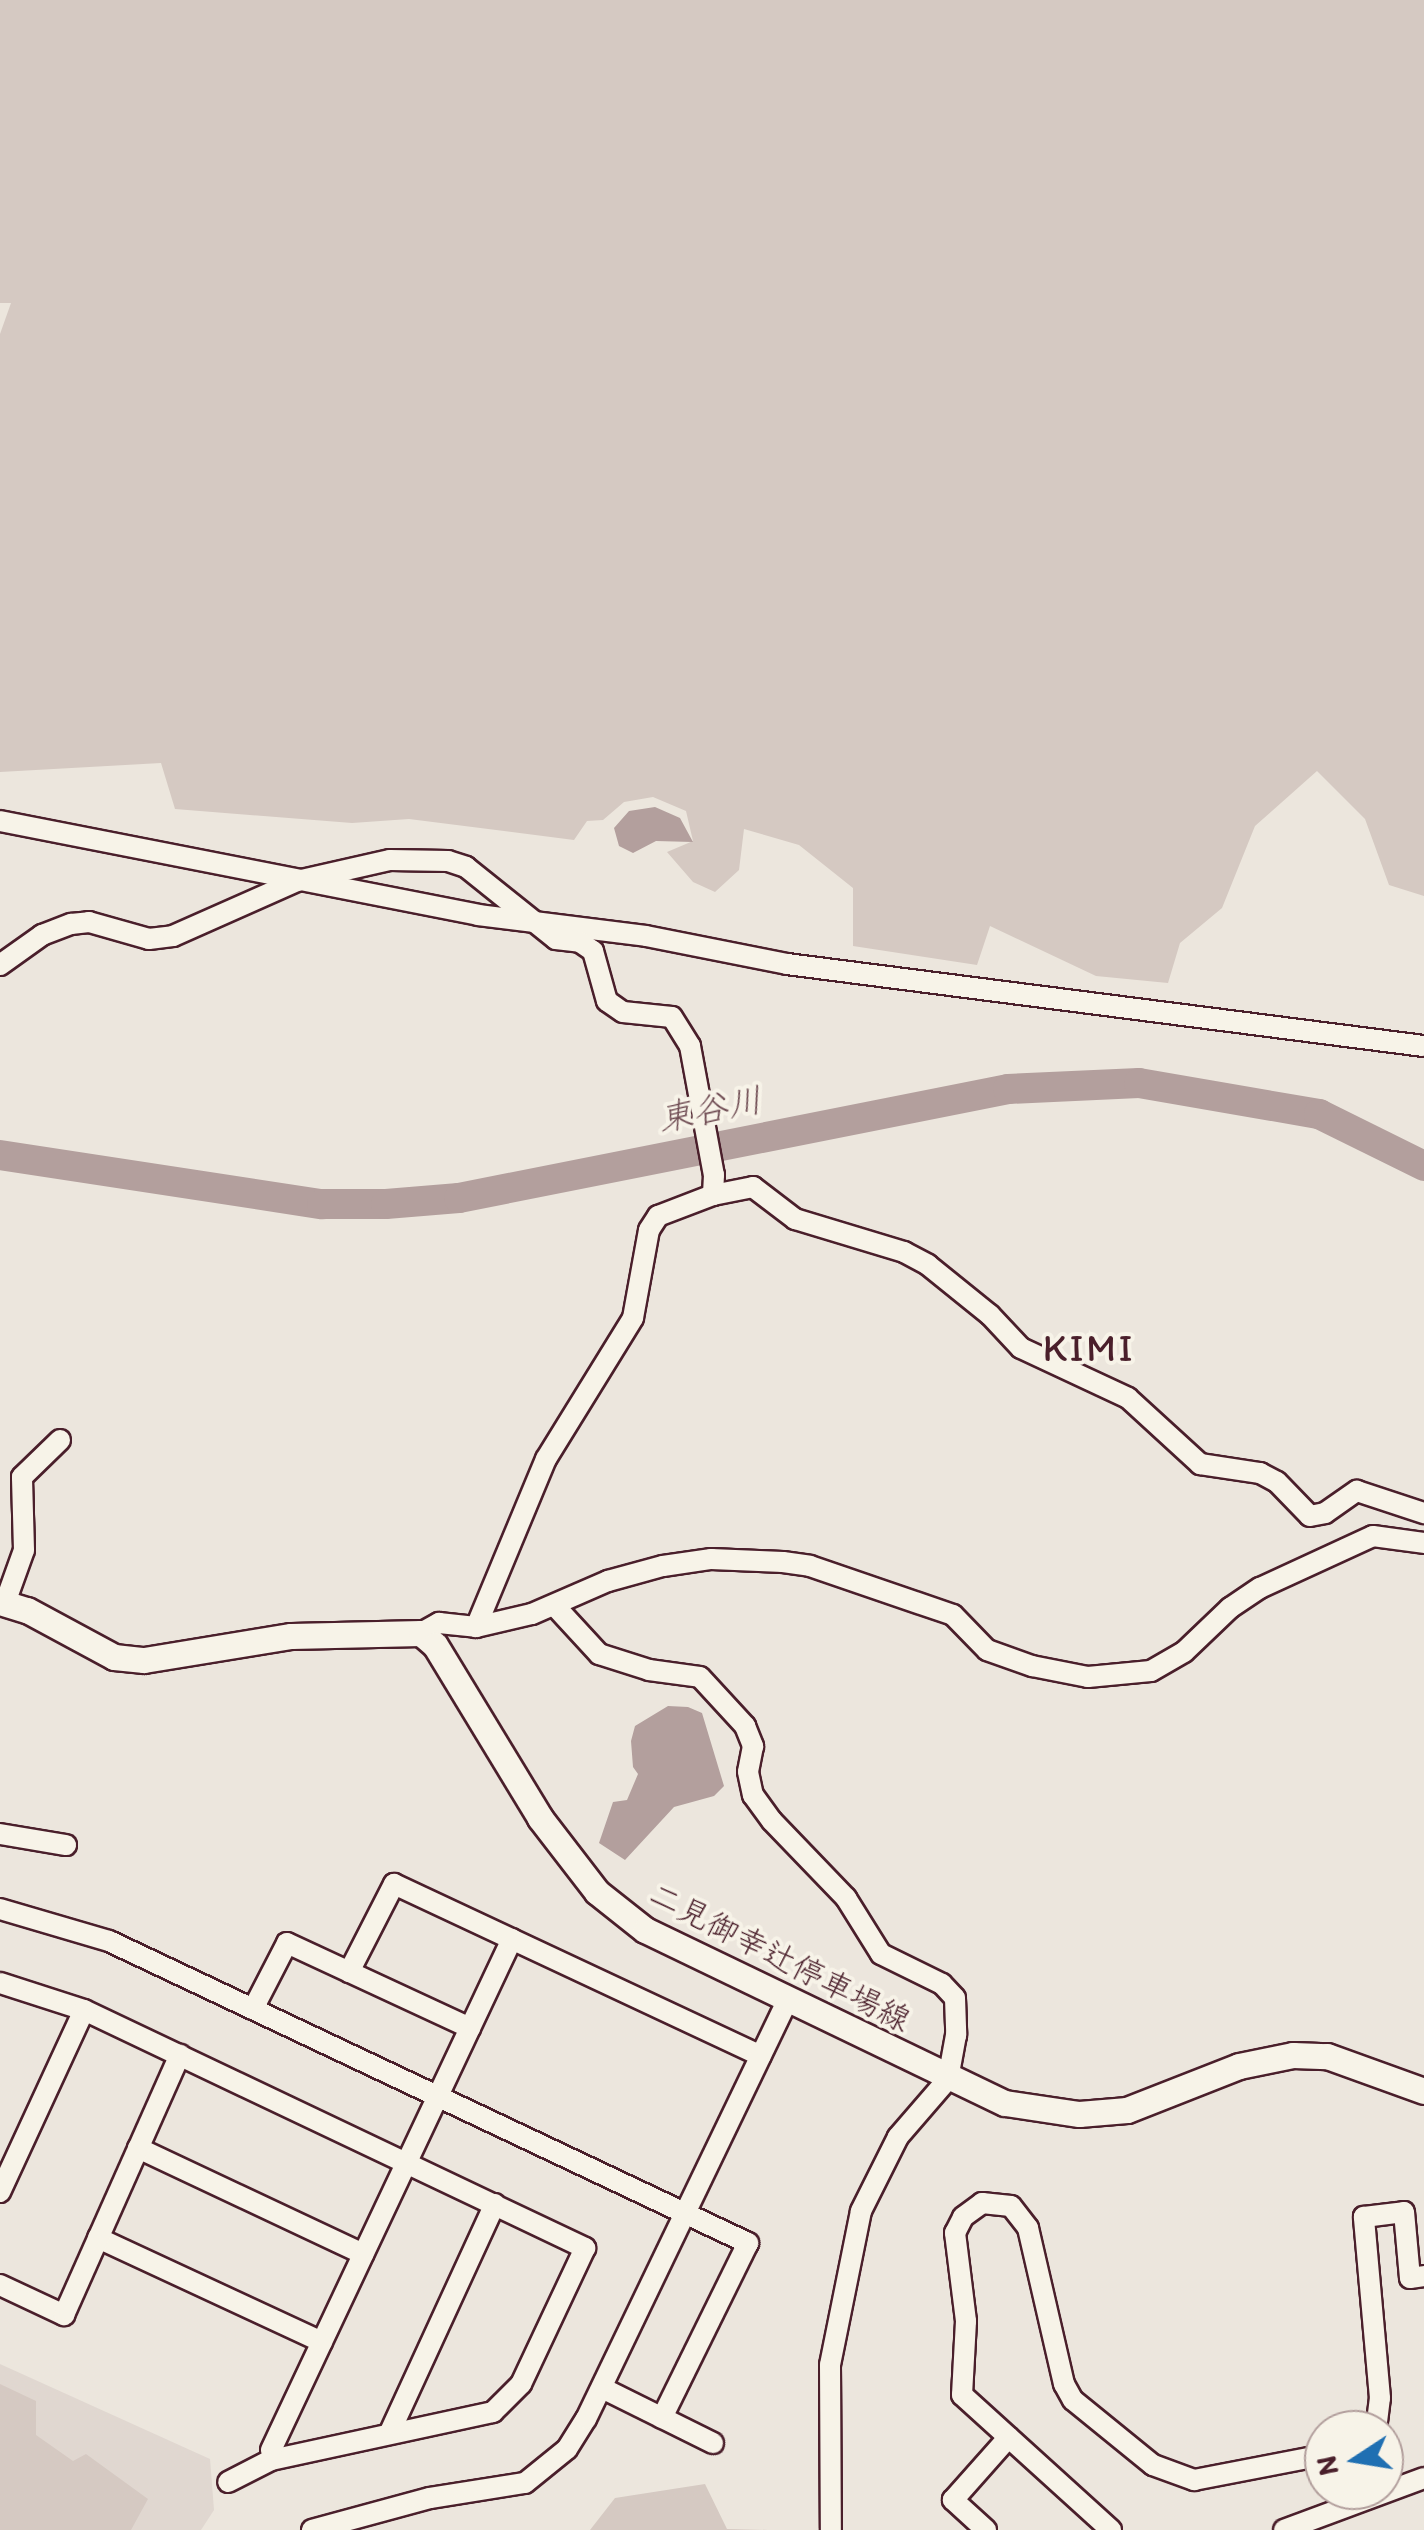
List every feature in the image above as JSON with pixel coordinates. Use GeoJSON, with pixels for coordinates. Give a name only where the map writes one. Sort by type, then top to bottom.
{"type":"FeatureCollection","features":[{"type":"Feature","properties":{"kind":"main road"},"geometry":{"type":"LineString","coordinates":[[3,1602],[114,1657],[144,1660],[291,1636],[421,1633]]}},
{"type":"Feature","properties":{"kind":"main road","name":"二見御幸辻停車場線"},"geometry":{"type":"LineString","coordinates":[[421,1633],[435,1645],[540,1818],[597,1892],[644,1930],[948,2079],[1005,2103],[1079,2114],[1127,2110],[1239,2066],[1293,2055],[1327,2056],[1424,2091]]}},
{"type":"Feature","properties":{"kind":"street"},"geometry":{"type":"LineString","coordinates":[[0,820],[478,915],[646,936],[787,964],[1424,1046]]}},
{"type":"Feature","properties":{"kind":"street"},"geometry":{"type":"LineString","coordinates":[[0,966],[42,936],[72,924],[89,922],[149,939],[173,936],[297,881],[390,860],[448,860],[466,867],[556,939],[580,942],[593,950],[608,1001],[623,1012],[672,1017],[690,1046],[714,1185]]}},
{"type":"Feature","properties":{"kind":"street"},"geometry":{"type":"LineString","coordinates":[[476,1628],[546,1459],[634,1318],[649,1230],[658,1216],[714,1185],[752,1186],[794,1218],[904,1252],[990,1315],[1021,1348],[1128,1398],[1200,1464],[1260,1473],[1277,1482],[1310,1516],[1325,1513],[1357,1491],[1424,1513]]}},
{"type":"Feature","properties":{"kind":"street"},"geometry":{"type":"LineString","coordinates":[[3,1602],[24,1550],[22,1477],[60,1440]]}},
{"type":"Feature","properties":{"kind":"street"},"geometry":{"type":"LineString","coordinates":[[421,1633],[439,1623],[476,1628],[554,1605],[608,1581],[663,1566],[711,1560],[783,1562],[810,1566],[952,1615],[987,1650],[1032,1666],[1088,1677],[1151,1671],[1184,1652],[1230,1608],[1260,1588],[1373,1536],[1424,1543]]}},
{"type":"Feature","properties":{"kind":"street"},"geometry":{"type":"LineString","coordinates":[[554,1605],[599,1654],[649,1670],[700,1678],[745,1726],[752,1746],[748,1772],[753,1795],[772,1821],[846,1898],[881,1954],[942,1984],[955,1998],[956,2034],[948,2079],[898,2137],[861,2211],[830,2365],[831,2530]]}},
{"type":"Feature","properties":{"kind":"street"},"geometry":{"type":"LineString","coordinates":[[0,1834],[66,1845]]}},
{"type":"Feature","properties":{"kind":"street"},"geometry":{"type":"LineString","coordinates":[[350,1972],[394,1884],[761,2056]]}},
{"type":"Feature","properties":{"kind":"street"},"geometry":{"type":"LineString","coordinates":[[0,1909],[109,1941],[436,2099],[748,2243],[662,2418]]}},
{"type":"Feature","properties":{"kind":"street"},"geometry":{"type":"LineString","coordinates":[[271,2450],[512,1939]]}},
{"type":"Feature","properties":{"kind":"street"},"geometry":{"type":"LineString","coordinates":[[252,2010],[286,1943],[470,2028]]}},
{"type":"Feature","properties":{"kind":"street"},"geometry":{"type":"LineString","coordinates":[[0,1982],[84,2010],[586,2248],[521,2384],[493,2412],[271,2460],[228,2482]]}},
{"type":"Feature","properties":{"kind":"street"},"geometry":{"type":"LineString","coordinates":[[312,2530],[430,2498],[525,2483],[567,2449],[602,2388],[787,2002]]}},
{"type":"Feature","properties":{"kind":"street"},"geometry":{"type":"LineString","coordinates":[[0,2192],[84,2010]]}},
{"type":"Feature","properties":{"kind":"street"},"geometry":{"type":"LineString","coordinates":[[0,2285],[64,2315],[180,2055]]}},
{"type":"Feature","properties":{"kind":"street"},"geometry":{"type":"LineString","coordinates":[[138,2148],[363,2254]]}},
{"type":"Feature","properties":{"kind":"street"},"geometry":{"type":"LineString","coordinates":[[1111,2530],[962,2395],[966,2321],[955,2233],[963,2216],[982,2203],[1011,2206],[1028,2228],[1064,2384],[1073,2400],[1152,2465],[1194,2480],[1304,2459]]}},
{"type":"Feature","properties":{"kind":"street"},"geometry":{"type":"LineString","coordinates":[[390,2432],[495,2204]]}},
{"type":"Feature","properties":{"kind":"street"},"geometry":{"type":"LineString","coordinates":[[1378,2410],[1364,2217],[1404,2212],[1410,2278],[1424,2276]]}},
{"type":"Feature","properties":{"kind":"street"},"geometry":{"type":"LineString","coordinates":[[98,2238],[322,2342]]}},
{"type":"Feature","properties":{"kind":"street"},"geometry":{"type":"LineString","coordinates":[[602,2388],[712,2443]]}},
{"type":"Feature","properties":{"kind":"street"},"geometry":{"type":"LineString","coordinates":[[986,2530],[953,2500],[1009,2437]]}},
{"type":"Feature","properties":{"kind":"street"},"geometry":{"type":"LineString","coordinates":[[1284,2530],[1424,2478]]}},
{"type":"Feature","properties":{"kind":"shaded area"},"geometry":{"type":"Polygon","coordinates":[[[0,0],[1424,0],[1424,896],[1389,885],[1365,819],[1317,771],[1255,826],[1222,908],[1180,943],[1168,983],[1096,976],[990,926],[977,965],[853,946],[853,888],[799,845],[744,829],[739,870],[715,892],[693,882],[667,852],[693,841],[686,811],[653,797],[624,802],[603,820],[587,821],[574,840],[409,819],[352,823],[175,809],[161,763],[0,772],[0,334],[11,303],[0,303],[0,0]]]}},
{"type":"Feature","properties":{"kind":"shaded area"},"geometry":{"type":"Polygon","coordinates":[[[655,807],[680,818],[693,842],[656,841],[633,853],[619,846],[614,828],[629,811],[655,807]]]}},
{"type":"Feature","properties":{"kind":"shaded area"},"geometry":{"type":"Polygon","coordinates":[[[668,1706],[688,1707],[702,1713],[724,1786],[714,1796],[674,1807],[625,1860],[599,1843],[613,1802],[627,1800],[638,1774],[633,1767],[631,1741],[635,1726],[668,1706]]]}},
{"type":"Feature","properties":{"kind":"shaded area"},"geometry":{"type":"Polygon","coordinates":[[[0,2364],[210,2459],[214,2510],[201,2530],[0,2530],[0,2364]]]}},
{"type":"Feature","properties":{"kind":"shaded area"},"geometry":{"type":"Polygon","coordinates":[[[0,2384],[36,2401],[36,2435],[73,2461],[86,2454],[148,2499],[131,2530],[0,2530],[0,2384]]]}},
{"type":"Feature","properties":{"kind":"shaded area"},"geometry":{"type":"Polygon","coordinates":[[[705,2484],[727,2529],[768,2530],[590,2530],[615,2498],[705,2484]]]}},
{"type":"Feature","properties":{"kind":"waterway","name":"東谷川"},"geometry":{"type":"LineString","coordinates":[[0,1155],[322,1204],[386,1204],[459,1198],[1008,1089],[1139,1083],[1319,1114],[1424,1166]]}},
{"type":"Feature","properties":{"kind":"district","name":"KIMI"},"geometry":{"type":"Point","coordinates":[1089,1349]}}]}
